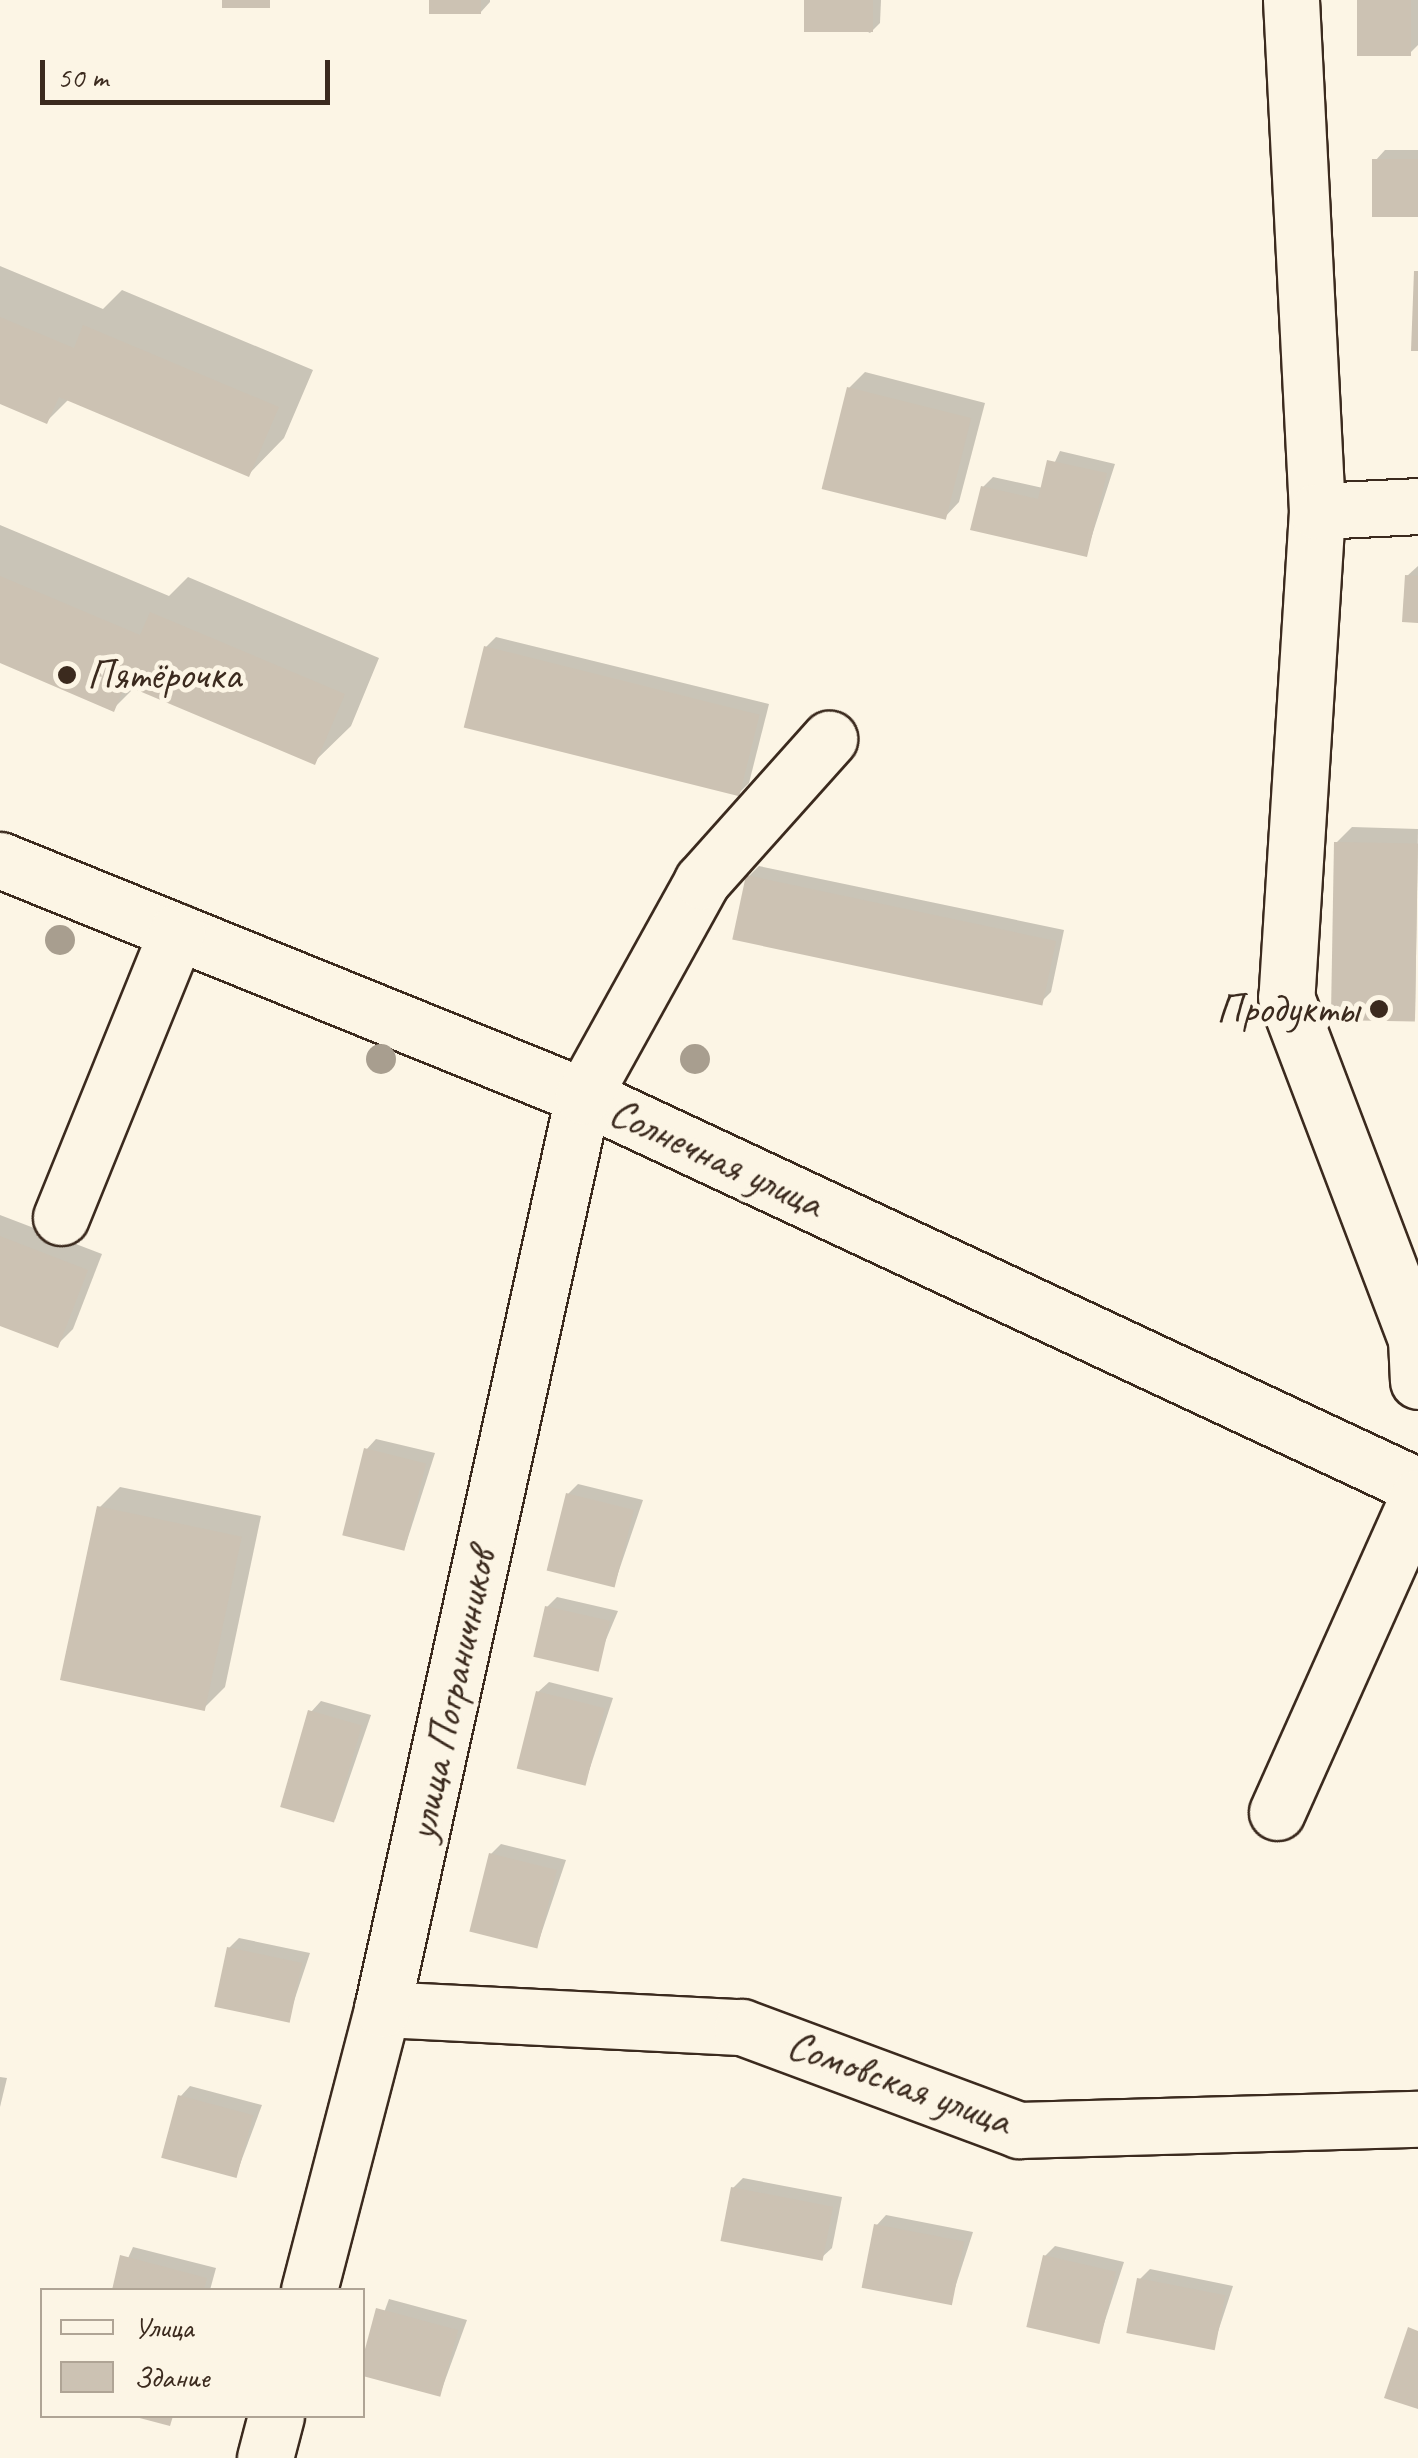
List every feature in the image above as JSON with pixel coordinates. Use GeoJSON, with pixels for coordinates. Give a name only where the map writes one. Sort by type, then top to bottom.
{"type":"FeatureCollection","features":[{"type":"Feature","properties":{"kind":"street"},"geometry":{"type":"LineString","coordinates":[[1291,0],[1317,511],[1286,996],[1416,1339],[1418,1381]]}},
{"type":"Feature","properties":{"kind":"street"},"geometry":{"type":"LineString","coordinates":[[1317,511],[1418,506]]}},
{"type":"Feature","properties":{"kind":"street","name":"улица Пограничников"},"geometry":{"type":"LineString","coordinates":[[309,2288],[382,2009],[583,1096],[702,881],[829,739]]}},
{"type":"Feature","properties":{"kind":"street","name":"Солнечная улица"},"geometry":{"type":"LineString","coordinates":[[0,860],[583,1096],[1418,1486]]}},
{"type":"Feature","properties":{"kind":"street"},"geometry":{"type":"LineString","coordinates":[[61,1217],[178,932]]}},
{"type":"Feature","properties":{"kind":"street"},"geometry":{"type":"LineString","coordinates":[[1276,1812],[1418,1498]]}},
{"type":"Feature","properties":{"kind":"street","name":"Сомовская улица"},"geometry":{"type":"LineString","coordinates":[[382,2009],[742,2027],[1019,2130],[1418,2119]]}},
{"type":"Feature","properties":{"kind":"street"},"geometry":{"type":"LineString","coordinates":[[264,2458],[275,2418]]}},
{"type":"Feature","properties":{"kind":"building"},"geometry":{"type":"Polygon","coordinates":[[[222,0],[270,0],[270,8],[222,8],[222,0]]]}},
{"type":"Feature","properties":{"kind":"building"},"geometry":{"type":"Polygon","coordinates":[[[429,0],[481,0],[481,14],[429,14],[429,0]]]}},
{"type":"Feature","properties":{"kind":"building"},"geometry":{"type":"Polygon","coordinates":[[[804,0],[873,0],[873,32],[804,32],[804,0]]]}},
{"type":"Feature","properties":{"kind":"building"},"geometry":{"type":"Polygon","coordinates":[[[1357,0],[1411,0],[1411,56],[1357,56],[1357,0]]]}},
{"type":"Feature","properties":{"kind":"building"},"geometry":{"type":"Polygon","coordinates":[[[1372,159],[1418,159],[1418,217],[1372,217],[1372,159]]]}},
{"type":"Feature","properties":{"kind":"building"},"geometry":{"type":"Polygon","coordinates":[[[1414,271],[1418,271],[1418,351],[1411,351],[1414,271]]]}},
{"type":"Feature","properties":{"kind":"building"},"geometry":{"type":"Polygon","coordinates":[[[0,317],[74,348],[83,325],[279,407],[249,477],[59,397],[47,424],[0,404],[0,317]]]}},
{"type":"Feature","properties":{"kind":"building"},"geometry":{"type":"Polygon","coordinates":[[[847,387],[971,418],[946,520],[822,489],[847,387]]]}},
{"type":"Feature","properties":{"kind":"building"},"geometry":{"type":"Polygon","coordinates":[[[1047,460],[1107,473],[1087,557],[970,530],[981,486],[1038,499],[1047,460]]]}},
{"type":"Feature","properties":{"kind":"building"},"geometry":{"type":"Polygon","coordinates":[[[1405,575],[1418,576],[1418,623],[1402,622],[1405,575]]]}},
{"type":"Feature","properties":{"kind":"building"},"geometry":{"type":"Polygon","coordinates":[[[0,576],[140,635],[150,612],[345,694],[315,765],[125,685],[114,712],[0,663],[0,576]]]}},
{"type":"Feature","properties":{"kind":"building"},"geometry":{"type":"Polygon","coordinates":[[[484,646],[760,715],[739,796],[464,728],[484,646]]]}},
{"type":"Feature","properties":{"kind":"building"},"geometry":{"type":"Polygon","coordinates":[[[1334,842],[1418,843],[1415,1021],[1331,1020],[1334,842]]]}},
{"type":"Feature","properties":{"kind":"building"},"geometry":{"type":"Polygon","coordinates":[[[746,875],[1056,941],[1042,1005],[732,940],[746,875]]]}},
{"type":"Feature","properties":{"kind":"building"},"geometry":{"type":"Polygon","coordinates":[[[0,1236],[88,1270],[58,1348],[0,1326],[0,1236]]]}},
{"type":"Feature","properties":{"kind":"building"},"geometry":{"type":"Polygon","coordinates":[[[364,1448],[426,1463],[404,1551],[342,1535],[364,1448]]]}},
{"type":"Feature","properties":{"kind":"building"},"geometry":{"type":"Polygon","coordinates":[[[566,1493],[634,1510],[615,1588],[547,1571],[566,1493]]]}},
{"type":"Feature","properties":{"kind":"building"},"geometry":{"type":"Polygon","coordinates":[[[97,1506],[242,1537],[205,1711],[60,1680],[97,1506]]]}},
{"type":"Feature","properties":{"kind":"building"},"geometry":{"type":"Polygon","coordinates":[[[545,1606],[610,1621],[599,1672],[533,1657],[545,1606]]]}},
{"type":"Feature","properties":{"kind":"building"},"geometry":{"type":"Polygon","coordinates":[[[536,1691],[605,1708],[586,1786],[517,1769],[536,1691]]]}},
{"type":"Feature","properties":{"kind":"building"},"geometry":{"type":"Polygon","coordinates":[[[308,1710],[362,1725],[334,1823],[280,1807],[308,1710]]]}},
{"type":"Feature","properties":{"kind":"building"},"geometry":{"type":"Polygon","coordinates":[[[489,1853],[557,1870],[537,1949],[469,1932],[489,1853]]]}},
{"type":"Feature","properties":{"kind":"building"},"geometry":{"type":"Polygon","coordinates":[[[227,1947],[302,1963],[290,2023],[214,2007],[227,1947]]]}},
{"type":"Feature","properties":{"kind":"building"},"geometry":{"type":"Polygon","coordinates":[[[178,2095],[253,2115],[237,2178],[161,2158],[178,2095]]]}},
{"type":"Feature","properties":{"kind":"building"},"geometry":{"type":"Polygon","coordinates":[[[731,2187],[833,2207],[823,2261],[721,2241],[731,2187]]]}},
{"type":"Feature","properties":{"kind":"building"},"geometry":{"type":"Polygon","coordinates":[[[874,2224],[964,2242],[952,2305],[862,2288],[874,2224]]]}},
{"type":"Feature","properties":{"kind":"building"},"geometry":{"type":"Polygon","coordinates":[[[120,2255],[207,2278],[204,2288],[112,2288],[120,2255]]]}},
{"type":"Feature","properties":{"kind":"building"},"geometry":{"type":"Polygon","coordinates":[[[1043,2255],[1116,2272],[1099,2344],[1026,2327],[1043,2255]]]}},
{"type":"Feature","properties":{"kind":"building"},"geometry":{"type":"Polygon","coordinates":[[[1137,2278],[1225,2295],[1215,2350],[1126,2333],[1137,2278]]]}},
{"type":"Feature","properties":{"kind":"building"},"geometry":{"type":"Polygon","coordinates":[[[376,2308],[458,2330],[440,2397],[365,2376],[365,2349],[376,2308]]]}},
{"type":"Feature","properties":{"kind":"building"},"geometry":{"type":"Polygon","coordinates":[[[1408,2327],[1418,2331],[1418,2409],[1384,2398],[1408,2327]]]}},
{"type":"Feature","properties":{"kind":"building"},"geometry":{"type":"Polygon","coordinates":[[[140,2418],[172,2418],[170,2426],[140,2418]]]}},
{"type":"Feature","properties":{"kind":"place","name":"Пятёрочка"},"geometry":{"type":"Point","coordinates":[67,675]}},
{"type":"Feature","properties":{"kind":"place","name":"Продукты"},"geometry":{"type":"Point","coordinates":[1379,1009]}}]}
